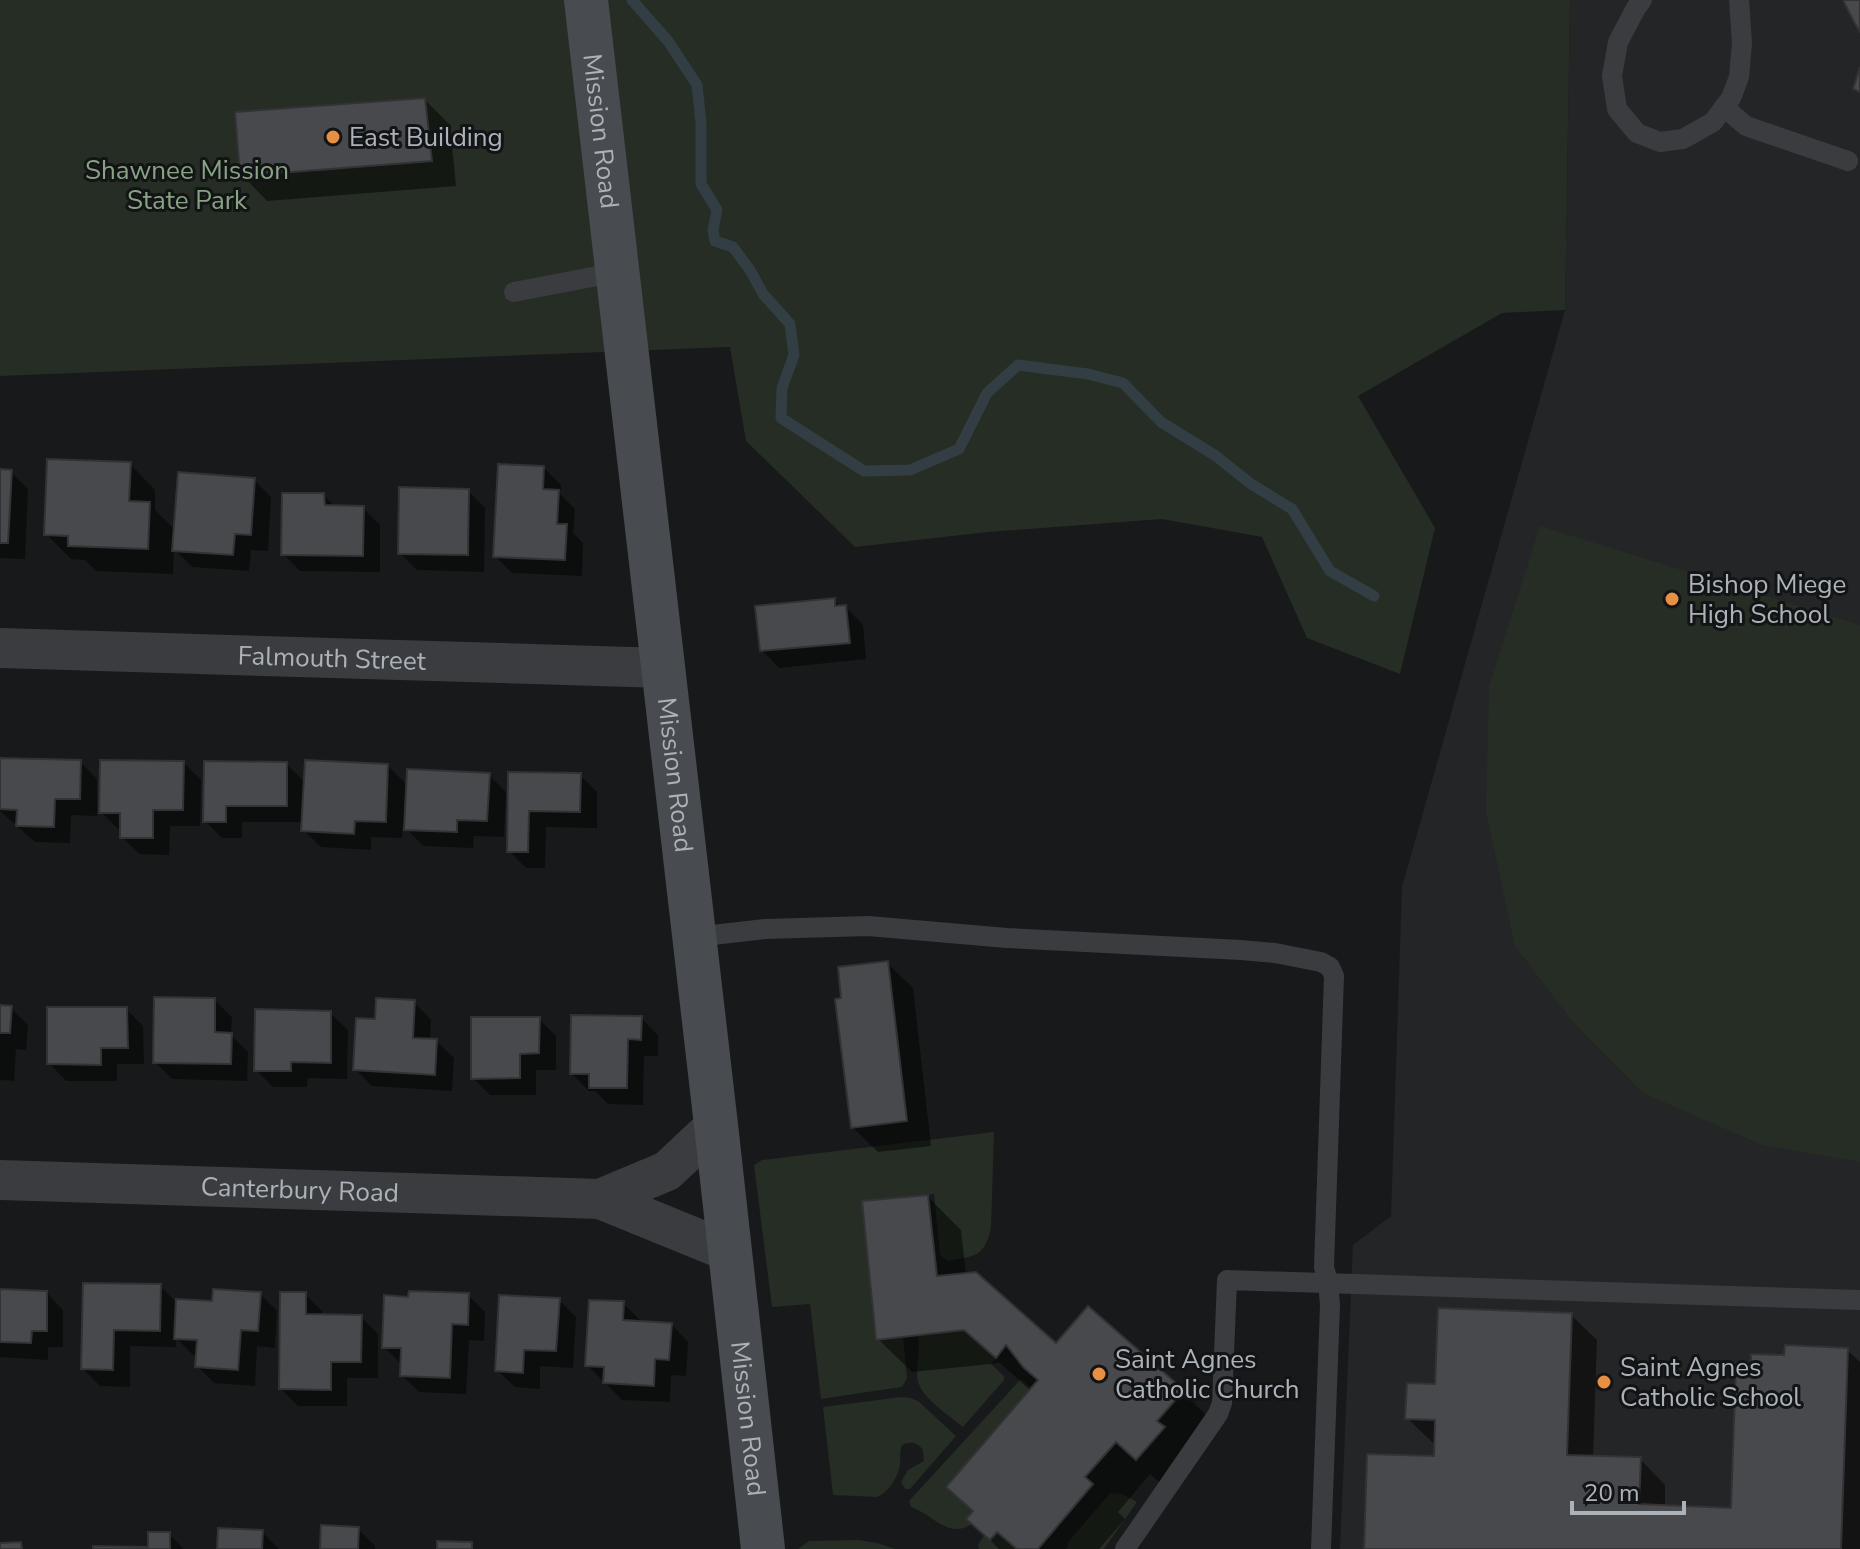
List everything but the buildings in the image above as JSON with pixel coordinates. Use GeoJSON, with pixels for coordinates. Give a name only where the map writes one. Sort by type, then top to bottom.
{"type":"FeatureCollection","features":[{"type":"Feature","properties":{"kind":"main road","name":"Mission Road"},"geometry":{"type":"LineString","coordinates":[[586,0],[763,1549]]}},
{"type":"Feature","properties":{"kind":"street","name":"Falmouth Street"},"geometry":{"type":"LineString","coordinates":[[0,648],[664,668]]}},
{"type":"Feature","properties":{"kind":"street","name":"Canterbury Road"},"geometry":{"type":"LineString","coordinates":[[600,1199],[667,1171],[716,1125]]}},
{"type":"Feature","properties":{"kind":"street","name":"Canterbury Road"},"geometry":{"type":"LineString","coordinates":[[0,1180],[600,1199],[730,1252]]}},
{"type":"Feature","properties":{"kind":"lane"},"geometry":{"type":"LineString","coordinates":[[1642,0],[1618,42],[1612,76],[1617,109],[1637,133],[1660,142],[1683,139],[1713,122],[1731,98],[1739,77],[1742,43],[1739,0]]}},
{"type":"Feature","properties":{"kind":"lane"},"geometry":{"type":"LineString","coordinates":[[1724,107],[1746,126],[1848,161]]}},
{"type":"Feature","properties":{"kind":"lane"},"geometry":{"type":"LineString","coordinates":[[514,292],[618,272]]}},
{"type":"Feature","properties":{"kind":"lane"},"geometry":{"type":"LineString","coordinates":[[695,937],[765,929],[868,926],[1007,938],[1146,943],[1275,953],[1321,962],[1330,967],[1334,976],[1326,1274],[1330,1305],[1321,1549]]}},
{"type":"Feature","properties":{"kind":"lane"},"geometry":{"type":"LineString","coordinates":[[1125,1549],[1218,1414],[1222,1403],[1227,1280],[1326,1274],[1860,1300]]}},
{"type":"Feature","properties":{"kind":"shaded area","name":"Bishop Miege High School"},"geometry":{"type":"Polygon","coordinates":[[[1570,0],[1860,0],[1860,1549],[1340,1549],[1353,1245],[1391,1216],[1402,887],[1565,310],[1570,0]]]}},
{"type":"Feature","properties":{"kind":"green space","name":"Shawnee Mission State Park"},"geometry":{"type":"Polygon","coordinates":[[[0,0],[1570,0],[1565,310],[1502,313],[1358,396],[1435,528],[1400,674],[1307,638],[1262,537],[1162,519],[988,532],[855,547],[746,441],[730,347],[0,376],[0,0]]]}},
{"type":"Feature","properties":{"kind":"green space"},"geometry":{"type":"Polygon","coordinates":[[[1540,526],[1860,625],[1860,1162],[1762,1145],[1643,1093],[1572,1021],[1515,946],[1486,811],[1489,686],[1540,526]]]}},
{"type":"Feature","properties":{"kind":"green space"},"geometry":{"type":"Polygon","coordinates":[[[994,1132],[991,1228],[985,1245],[976,1254],[947,1261],[940,1255],[934,1194],[862,1202],[876,1339],[903,1337],[907,1378],[901,1387],[821,1399],[810,1304],[772,1307],[754,1165],[762,1160],[994,1132]]]}},
{"type":"Feature","properties":{"kind":"green space"},"geometry":{"type":"Polygon","coordinates":[[[964,1330],[996,1358],[991,1364],[1004,1376],[1004,1380],[963,1427],[928,1397],[918,1383],[917,1375],[918,1335],[964,1330]]]}},
{"type":"Feature","properties":{"kind":"green space"},"geometry":{"type":"Polygon","coordinates":[[[1021,1379],[1031,1388],[946,1487],[973,1511],[967,1519],[972,1524],[955,1529],[911,1507],[909,1501],[1021,1379]]]}},
{"type":"Feature","properties":{"kind":"green space"},"geometry":{"type":"Polygon","coordinates":[[[901,1397],[918,1401],[956,1436],[910,1489],[905,1489],[901,1482],[908,1470],[924,1461],[923,1450],[911,1443],[902,1445],[897,1474],[881,1495],[833,1495],[823,1407],[901,1397]]]}},
{"type":"Feature","properties":{"kind":"green space"},"geometry":{"type":"Polygon","coordinates":[[[1110,1493],[1122,1494],[1137,1502],[1104,1549],[1066,1549],[1069,1541],[1110,1493]]]}},
{"type":"Feature","properties":{"kind":"green space"},"geometry":{"type":"Polygon","coordinates":[[[997,1532],[1017,1549],[979,1549],[984,1535],[997,1532]]]}},
{"type":"Feature","properties":{"kind":"green space"},"geometry":{"type":"Polygon","coordinates":[[[859,1540],[895,1549],[798,1549],[809,1541],[859,1540]]]}},
{"type":"Feature","properties":{"kind":"waterway"},"geometry":{"type":"LineString","coordinates":[[632,0],[668,41],[697,85],[701,123],[701,184],[717,210],[713,230],[715,241],[733,247],[763,294],[790,324],[794,355],[782,388],[781,418],[864,471],[910,470],[959,449],[987,393],[1018,365],[1088,374],[1123,383],[1161,422],[1292,509],[1330,571],[1374,596]]}},
{"type":"Feature","properties":{"kind":"place","name":"East Building"},"geometry":{"type":"Point","coordinates":[333,137]}},
{"type":"Feature","properties":{"kind":"place","name":"Bishop Miege High School"},"geometry":{"type":"Point","coordinates":[1672,599]}},
{"type":"Feature","properties":{"kind":"place","name":"Saint Agnes Catholic Church"},"geometry":{"type":"Point","coordinates":[1099,1374]}},
{"type":"Feature","properties":{"kind":"place","name":"Saint Agnes Catholic School"},"geometry":{"type":"Point","coordinates":[1604,1382]}}]}
